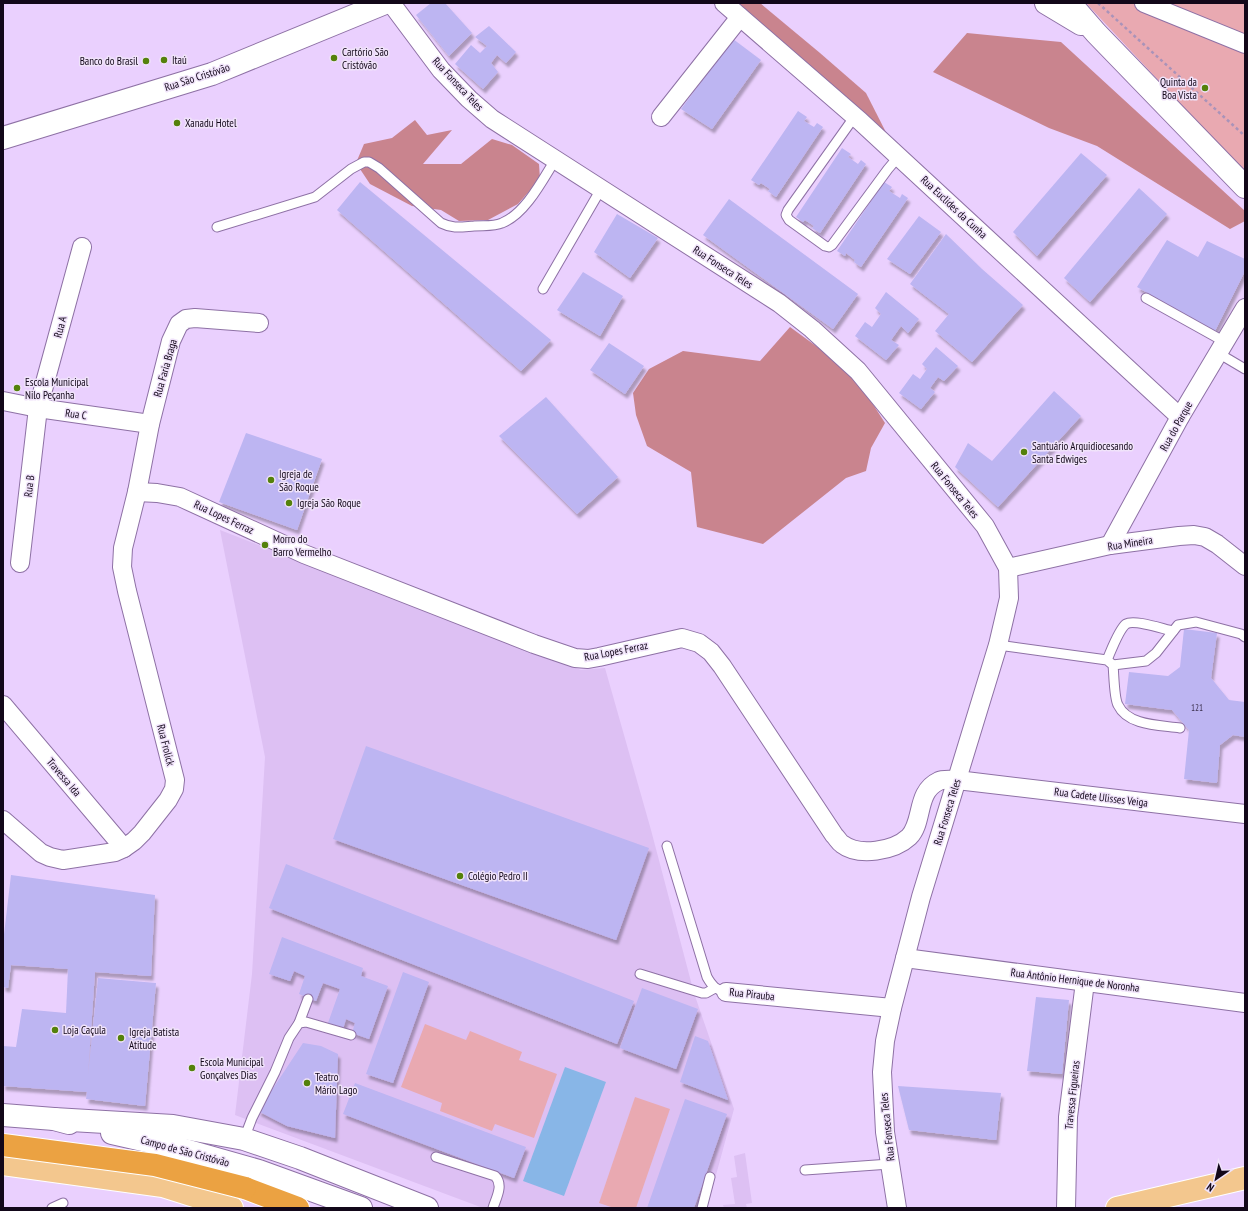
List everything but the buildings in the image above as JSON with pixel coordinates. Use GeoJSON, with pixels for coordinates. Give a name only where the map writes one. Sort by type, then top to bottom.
{"type":"FeatureCollection","features":[{"type":"Feature","properties":{"kind":"highway"},"geometry":{"type":"LineString","coordinates":[[3,1145],[155,1165],[245,1188],[298,1208]]}},
{"type":"Feature","properties":{"kind":"main road"},"geometry":{"type":"LineString","coordinates":[[3,1164],[163,1186],[232,1208]]}},
{"type":"Feature","properties":{"kind":"main road"},"geometry":{"type":"LineString","coordinates":[[1117,1208],[1245,1178]]}},
{"type":"Feature","properties":{"kind":"street","name":"Rua São Cristóvão"},"geometry":{"type":"LineString","coordinates":[[3,138],[212,74],[385,3]]}},
{"type":"Feature","properties":{"kind":"street","name":"Rua Fonseca Teles"},"geometry":{"type":"LineString","coordinates":[[391,3],[441,70],[469,99],[492,119],[779,303],[812,329],[858,371],[985,526],[1008,568],[1009,598],[998,645],[921,897],[892,1008],[885,1041],[882,1072],[885,1132],[897,1208]]}},
{"type":"Feature","properties":{"kind":"street","name":"Rua Euclides da Cunha"},"geometry":{"type":"LineString","coordinates":[[724,3],[856,116],[1180,417]]}},
{"type":"Feature","properties":{"kind":"street"},"geometry":{"type":"LineString","coordinates":[[1144,3],[1245,44]]}},
{"type":"Feature","properties":{"kind":"street"},"geometry":{"type":"LineString","coordinates":[[1057,4],[1096,33],[1245,187]]}},
{"type":"Feature","properties":{"kind":"street"},"geometry":{"type":"LineString","coordinates":[[661,117],[740,17]]}},
{"type":"Feature","properties":{"kind":"street","name":"Rua A"},"geometry":{"type":"LineString","coordinates":[[38,408],[82,247]]}},
{"type":"Feature","properties":{"kind":"street","name":"Rua do Parque"},"geometry":{"type":"LineString","coordinates":[[1110,545],[1180,417],[1245,308]]}},
{"type":"Feature","properties":{"kind":"street","name":"Rua Faria Braga"},"geometry":{"type":"LineString","coordinates":[[137,492],[150,424],[171,340],[179,324],[186,319],[195,318],[259,323]]}},
{"type":"Feature","properties":{"kind":"street","name":"Rua C"},"geometry":{"type":"LineString","coordinates":[[3,401],[38,408],[150,424]]}},
{"type":"Feature","properties":{"kind":"street","name":"Rua B"},"geometry":{"type":"LineString","coordinates":[[20,563],[38,408]]}},
{"type":"Feature","properties":{"kind":"street","name":"Rua Lopes Ferraz"},"geometry":{"type":"LineString","coordinates":[[137,492],[157,493],[180,497],[304,554],[528,642],[575,658],[588,659],[682,638],[699,643],[711,652],[722,666],[834,835],[842,844],[852,849],[861,852],[871,852],[894,847],[909,837],[915,826],[923,799],[930,788],[940,780],[957,780]]}},
{"type":"Feature","properties":{"kind":"street","name":"Rua Frolick"},"geometry":{"type":"LineString","coordinates":[[3,820],[41,853],[50,857],[63,860],[115,852],[134,841],[142,833],[168,800],[174,789],[175,780],[122,567],[123,548],[137,492]]}},
{"type":"Feature","properties":{"kind":"street","name":"Rua Mineira"},"geometry":{"type":"LineString","coordinates":[[1008,568],[1110,545],[1194,535],[1205,537],[1217,544],[1245,566]]}},
{"type":"Feature","properties":{"kind":"street","name":"Travessa Ida"},"geometry":{"type":"LineString","coordinates":[[3,705],[124,848]]}},
{"type":"Feature","properties":{"kind":"street","name":"Rua Cadete Ulisses Veiga"},"geometry":{"type":"LineString","coordinates":[[957,780],[1245,814]]}},
{"type":"Feature","properties":{"kind":"street","name":"Rua Antônio Hernique de Noronha"},"geometry":{"type":"LineString","coordinates":[[905,958],[1245,1002]]}},
{"type":"Feature","properties":{"kind":"street","name":"Travessa Figueiras"},"geometry":{"type":"LineString","coordinates":[[1066,1208],[1068,1117],[1085,982]]}},
{"type":"Feature","properties":{"kind":"street","name":"Rua Pirauba"},"geometry":{"type":"LineString","coordinates":[[721,990],[892,1008]]}},
{"type":"Feature","properties":{"kind":"street","name":"Campo de São Cristóvão"},"geometry":{"type":"LineString","coordinates":[[3,1115],[54,1119],[170,1146],[259,1171],[361,1208]]}},
{"type":"Feature","properties":{"kind":"street"},"geometry":{"type":"LineString","coordinates":[[54,1119],[173,1126],[244,1140],[300,1158],[427,1208]]}},
{"type":"Feature","properties":{"kind":"lane"},"geometry":{"type":"LineString","coordinates":[[856,116],[788,210],[786,215],[789,220],[824,246],[829,247],[899,156]]}},
{"type":"Feature","properties":{"kind":"lane"},"geometry":{"type":"LineString","coordinates":[[217,227],[315,197],[351,169],[364,162],[369,162],[379,168],[441,223],[450,227],[501,224],[513,217],[532,196],[555,160]]}},
{"type":"Feature","properties":{"kind":"lane"},"geometry":{"type":"LineString","coordinates":[[544,289],[601,189]]}},
{"type":"Feature","properties":{"kind":"lane"},"geometry":{"type":"LineString","coordinates":[[1146,298],[1222,347],[1245,369]]}},
{"type":"Feature","properties":{"kind":"lane"},"geometry":{"type":"LineString","coordinates":[[1172,631],[1132,622],[1125,625],[1118,636],[1110,662],[1117,704],[1126,716],[1139,721],[1180,728]]}},
{"type":"Feature","properties":{"kind":"lane"},"geometry":{"type":"LineString","coordinates":[[998,645],[1110,662],[1146,660],[1156,653],[1178,625],[1196,622],[1241,634],[1245,637]]}},
{"type":"Feature","properties":{"kind":"lane","name":"Rua Pirauba"},"geometry":{"type":"LineString","coordinates":[[667,846],[707,977],[711,984],[721,990]]}},
{"type":"Feature","properties":{"kind":"lane"},"geometry":{"type":"LineString","coordinates":[[640,974],[706,993],[721,990]]}},
{"type":"Feature","properties":{"kind":"lane"},"geometry":{"type":"LineString","coordinates":[[244,1140],[252,1118],[276,1072],[289,1038],[299,1023],[308,999]]}},
{"type":"Feature","properties":{"kind":"lane"},"geometry":{"type":"LineString","coordinates":[[299,1023],[306,1022],[351,1035]]}},
{"type":"Feature","properties":{"kind":"lane"},"geometry":{"type":"LineString","coordinates":[[436,1157],[495,1176],[499,1180],[500,1186],[493,1208]]}},
{"type":"Feature","properties":{"kind":"lane"},"geometry":{"type":"LineString","coordinates":[[805,1170],[890,1164]]}},
{"type":"Feature","properties":{"kind":"lane"},"geometry":{"type":"LineString","coordinates":[[702,1208],[710,1177]]}},
{"type":"Feature","properties":{"kind":"lane"},"geometry":{"type":"LineString","coordinates":[[52,1208],[63,1203]]}},
{"type":"Feature","properties":{"kind":"path"},"geometry":{"type":"LineString","coordinates":[[1098,3],[1245,136]]}},
{"type":"Feature","properties":{"kind":"shaded area"},"geometry":{"type":"Polygon","coordinates":[[[716,3],[760,3],[820,53],[866,93],[897,154],[716,3]]]}},
{"type":"Feature","properties":{"kind":"shaded area","name":"Quinta da Boa Vista"},"geometry":{"type":"Polygon","coordinates":[[[1086,3],[1245,3],[1245,173],[1086,3]]]}},
{"type":"Feature","properties":{"kind":"shaded area"},"geometry":{"type":"Polygon","coordinates":[[[967,33],[1061,42],[1245,211],[1245,221],[1230,229],[1097,146],[1049,128],[933,72],[967,33]]]}},
{"type":"Feature","properties":{"kind":"shaded area"},"geometry":{"type":"Polygon","coordinates":[[[415,120],[427,135],[452,130],[423,164],[461,164],[492,139],[512,145],[539,164],[540,179],[518,204],[488,220],[459,221],[441,210],[412,206],[370,184],[356,163],[364,144],[392,138],[415,120]]]}},
{"type":"Feature","properties":{"kind":"shaded area"},"geometry":{"type":"Polygon","coordinates":[[[790,327],[853,373],[885,423],[871,448],[866,471],[846,478],[763,544],[697,527],[691,472],[647,446],[636,415],[633,393],[649,369],[683,351],[760,361],[790,327]]]}},
{"type":"Feature","properties":{"kind":"shaded area","name":"Colégio Pedro II"},"geometry":{"type":"Polygon","coordinates":[[[220,530],[581,670],[605,668],[651,830],[694,993],[734,1109],[707,1208],[483,1208],[235,1115],[252,974],[265,757],[220,530]]]}},
{"type":"Feature","properties":{"kind":"shaded area"},"geometry":{"type":"Polygon","coordinates":[[[425,1024],[466,1040],[470,1031],[522,1052],[519,1060],[557,1074],[534,1138],[495,1124],[492,1131],[440,1111],[442,1103],[401,1087],[425,1024]]]}},
{"type":"Feature","properties":{"kind":"shaded area"},"geometry":{"type":"Polygon","coordinates":[[[635,1097],[670,1109],[636,1208],[614,1208],[599,1203],[635,1097]]]}},
{"type":"Feature","properties":{"kind":"shaded area"},"geometry":{"type":"Polygon","coordinates":[[[745,1153],[752,1203],[746,1204],[747,1208],[724,1208],[723,1205],[735,1204],[731,1178],[737,1177],[734,1156],[745,1153]]]}},
{"type":"Feature","properties":{"kind":"water"},"geometry":{"type":"Polygon","coordinates":[[[565,1067],[606,1082],[564,1196],[523,1181],[565,1067]]]}},
{"type":"Feature","properties":{"kind":"place","name":"Cartório São Cristóvão"},"geometry":{"type":"Point","coordinates":[334,58]}},
{"type":"Feature","properties":{"kind":"place","name":"Itaú"},"geometry":{"type":"Point","coordinates":[164,60]}},
{"type":"Feature","properties":{"kind":"place","name":"Banco do Brasil"},"geometry":{"type":"Point","coordinates":[146,61]}},
{"type":"Feature","properties":{"kind":"place","name":"Quinta da Boa Vista"},"geometry":{"type":"Point","coordinates":[1205,88]}},
{"type":"Feature","properties":{"kind":"place","name":"Xanadu Hotel"},"geometry":{"type":"Point","coordinates":[177,123]}},
{"type":"Feature","properties":{"kind":"place","name":"Escola Municipal Nilo Peçanha"},"geometry":{"type":"Point","coordinates":[17,388]}},
{"type":"Feature","properties":{"kind":"place","name":"Santuário Arquidiocesando Santa Edwiges"},"geometry":{"type":"Point","coordinates":[1024,452]}},
{"type":"Feature","properties":{"kind":"place","name":"Igreja de São Roque"},"geometry":{"type":"Point","coordinates":[271,480]}},
{"type":"Feature","properties":{"kind":"place","name":"Igreja São Roque"},"geometry":{"type":"Point","coordinates":[289,503]}},
{"type":"Feature","properties":{"kind":"place","name":"Morro do Barro Vermelho"},"geometry":{"type":"Point","coordinates":[265,545]}},
{"type":"Feature","properties":{"kind":"place","name":"Colégio Pedro II"},"geometry":{"type":"Point","coordinates":[460,876]}},
{"type":"Feature","properties":{"kind":"place","name":"Loja Caçula"},"geometry":{"type":"Point","coordinates":[55,1030]}},
{"type":"Feature","properties":{"kind":"place","name":"Igreja Batista Atitude"},"geometry":{"type":"Point","coordinates":[121,1038]}},
{"type":"Feature","properties":{"kind":"place","name":"Escola Municipal Gonçalves Dias"},"geometry":{"type":"Point","coordinates":[192,1068]}},
{"type":"Feature","properties":{"kind":"place","name":"Teatro Mário Lago"},"geometry":{"type":"Point","coordinates":[307,1083]}}]}
